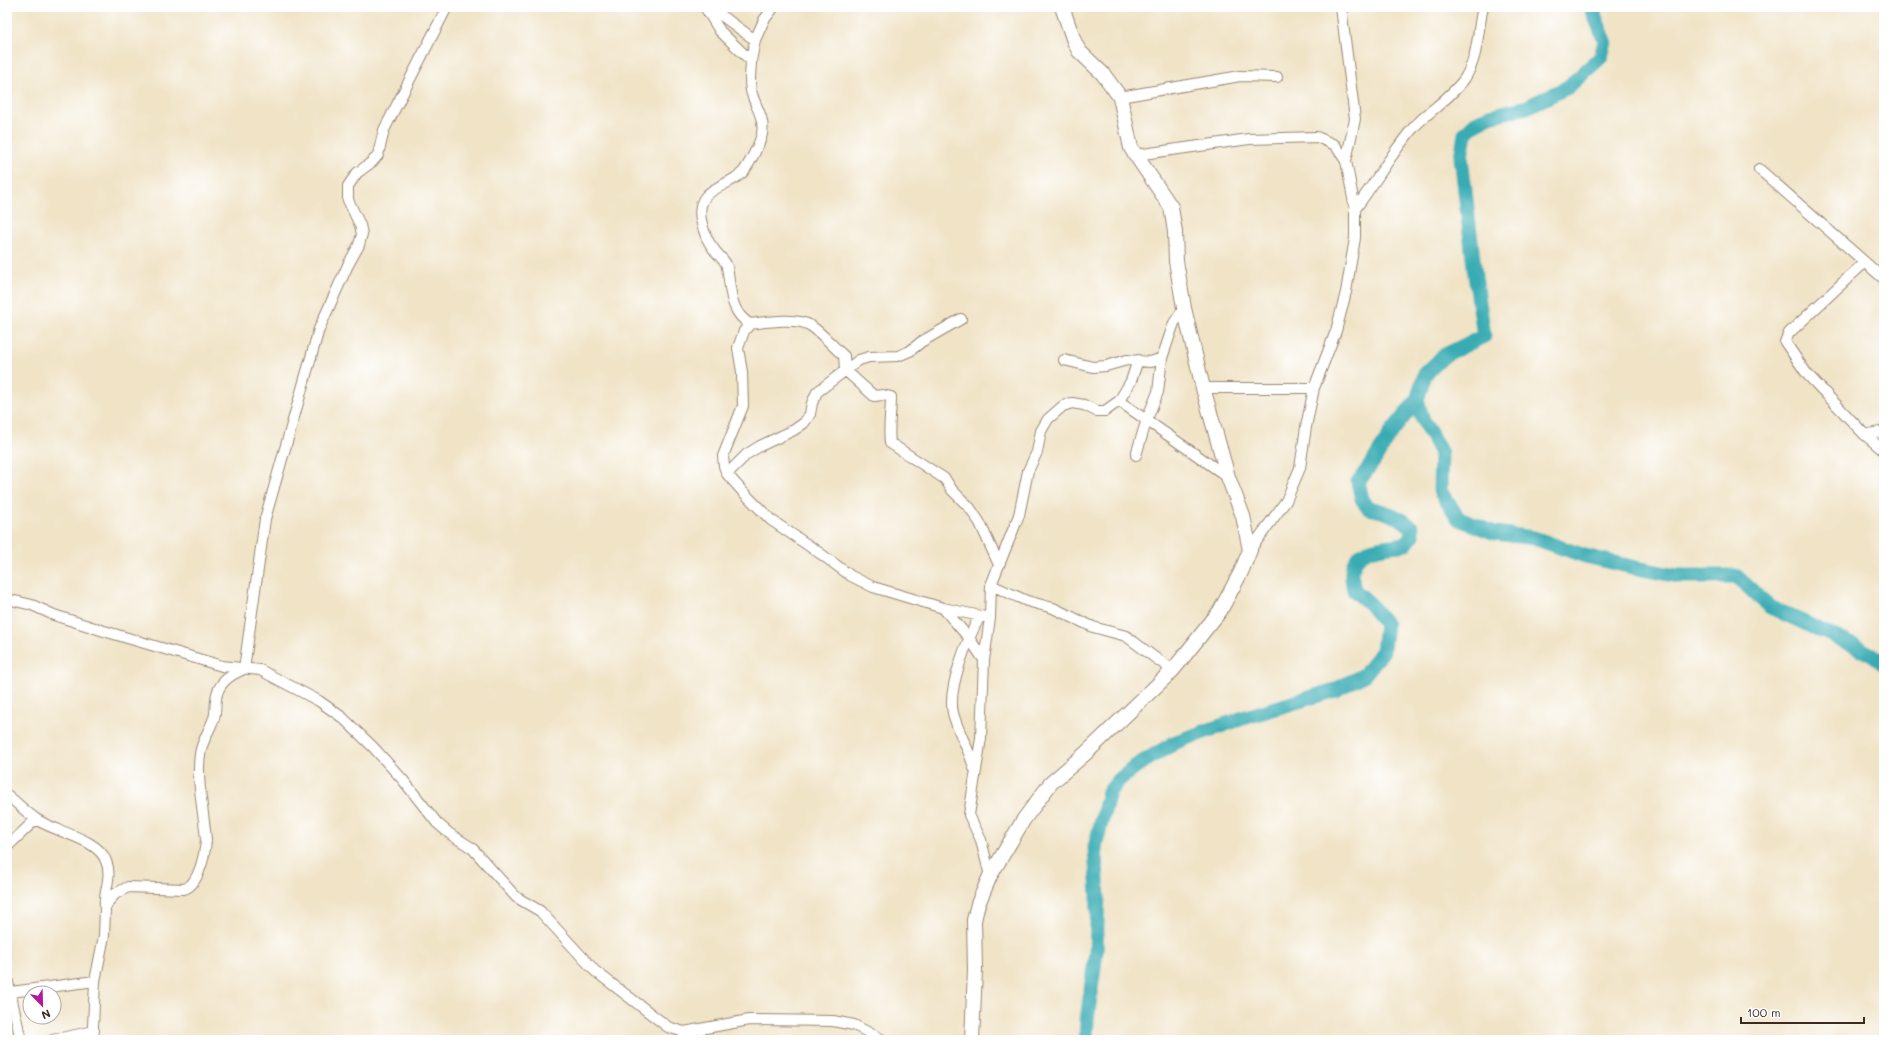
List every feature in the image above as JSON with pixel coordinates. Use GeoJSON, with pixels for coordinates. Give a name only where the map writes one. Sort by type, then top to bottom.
{"type":"FeatureCollection","features":[{"type":"Feature","properties":{"kind":"street"},"geometry":{"type":"LineString","coordinates":[[244,669],[265,520],[319,329],[348,265],[359,245],[362,234],[360,225],[348,200],[348,186],[356,173],[372,162],[378,155],[384,130],[447,7]]}},
{"type":"Feature","properties":{"kind":"street"},"geometry":{"type":"LineString","coordinates":[[705,7],[720,31],[751,61]]}},
{"type":"Feature","properties":{"kind":"street"},"geometry":{"type":"LineString","coordinates":[[710,7],[755,40]]}},
{"type":"Feature","properties":{"kind":"street"},"geometry":{"type":"LineString","coordinates":[[774,7],[764,20],[755,40],[749,82],[763,124],[762,135],[748,165],[743,172],[706,195],[702,202],[701,219],[712,248],[727,265],[730,296],[734,306],[743,320],[750,324],[776,321],[803,322],[807,324],[844,356],[845,370],[874,396],[883,395],[891,397],[889,427],[890,443],[945,479],[952,490],[970,508],[980,523],[999,565]]}},
{"type":"Feature","properties":{"kind":"street"},"geometry":{"type":"LineString","coordinates":[[1062,7],[1079,51],[1103,74],[1120,97],[1127,136],[1131,148],[1171,207],[1175,232],[1176,261],[1184,308],[1203,388],[1228,476],[1243,516],[1250,550]]}},
{"type":"Feature","properties":{"kind":"street"},"geometry":{"type":"LineString","coordinates":[[972,1040],[975,970],[974,920],[978,904],[990,876],[1024,819],[1051,783],[1086,753],[1173,670],[1220,611],[1241,572],[1250,550],[1286,501],[1300,468],[1314,388],[1336,331],[1346,292],[1355,238],[1355,209],[1346,161],[1355,119],[1341,7]]}},
{"type":"Feature","properties":{"kind":"street"},"geometry":{"type":"LineString","coordinates":[[1355,209],[1372,188],[1394,151],[1415,126],[1437,107],[1464,78],[1473,60],[1479,41],[1483,7]]}},
{"type":"Feature","properties":{"kind":"street"},"geometry":{"type":"LineString","coordinates":[[1120,97],[1240,76],[1278,77]]}},
{"type":"Feature","properties":{"kind":"street"},"geometry":{"type":"LineString","coordinates":[[1136,155],[1249,139],[1317,137],[1335,145],[1346,161]]}},
{"type":"Feature","properties":{"kind":"street"},"geometry":{"type":"LineString","coordinates":[[1759,170],[1884,279]]}},
{"type":"Feature","properties":{"kind":"street"},"geometry":{"type":"LineString","coordinates":[[1865,262],[1789,333],[1785,342],[1807,374],[1865,435],[1884,451]]}},
{"type":"Feature","properties":{"kind":"street"},"geometry":{"type":"LineString","coordinates":[[1136,455],[1147,419],[1158,392],[1162,358],[1174,323],[1184,308]]}},
{"type":"Feature","properties":{"kind":"street"},"geometry":{"type":"LineString","coordinates":[[727,474],[753,450],[794,430],[804,423],[810,414],[812,403],[817,392],[859,360],[869,357],[898,356],[910,351],[921,342],[961,319]]}},
{"type":"Feature","properties":{"kind":"street"},"geometry":{"type":"LineString","coordinates":[[750,324],[744,331],[738,348],[742,372],[743,406],[723,456],[727,474],[771,520],[851,576],[873,587],[943,608],[985,617]]}},
{"type":"Feature","properties":{"kind":"street"},"geometry":{"type":"LineString","coordinates":[[1064,360],[1093,367],[1106,366],[1127,360],[1151,362],[1162,358]]}},
{"type":"Feature","properties":{"kind":"street"},"geometry":{"type":"LineString","coordinates":[[990,876],[982,840],[969,815],[981,738],[985,617],[991,586],[1019,515],[1028,470],[1037,452],[1042,431],[1048,419],[1063,406],[1072,402],[1084,405],[1096,411],[1105,410],[1119,401],[1131,381],[1138,360]]}},
{"type":"Feature","properties":{"kind":"street"},"geometry":{"type":"LineString","coordinates":[[1203,388],[1314,388]]}},
{"type":"Feature","properties":{"kind":"street"},"geometry":{"type":"LineString","coordinates":[[1119,401],[1228,476]]}},
{"type":"Feature","properties":{"kind":"street"},"geometry":{"type":"LineString","coordinates":[[1865,435],[1884,431]]}},
{"type":"Feature","properties":{"kind":"street"},"geometry":{"type":"LineString","coordinates":[[991,586],[1027,601],[1053,608],[1093,627],[1126,636],[1154,658],[1173,670]]}},
{"type":"Feature","properties":{"kind":"street"},"geometry":{"type":"LineString","coordinates":[[7,599],[32,605],[54,615],[112,634],[222,666],[266,673],[319,701],[343,718],[398,774],[444,830],[472,848],[511,892],[521,901],[540,912],[595,971],[668,1027],[684,1032],[749,1020],[828,1021],[854,1025],[883,1040]]}},
{"type":"Feature","properties":{"kind":"street"},"geometry":{"type":"LineString","coordinates":[[943,608],[984,660]]}},
{"type":"Feature","properties":{"kind":"street"},"geometry":{"type":"LineString","coordinates":[[975,774],[970,752],[953,712],[952,695],[968,638],[985,617]]}},
{"type":"Feature","properties":{"kind":"street"},"geometry":{"type":"LineString","coordinates":[[105,909],[110,899],[124,888],[138,886],[184,889],[190,887],[195,882],[205,851],[206,840],[199,766],[201,750],[206,734],[215,717],[216,699],[221,684],[229,676],[244,669]]}},
{"type":"Feature","properties":{"kind":"street"},"geometry":{"type":"LineString","coordinates":[[7,795],[36,819],[96,848],[102,853],[106,861],[109,874],[105,896],[104,936],[95,982],[94,1035],[52,1040]]}},
{"type":"Feature","properties":{"kind":"street"},"geometry":{"type":"LineString","coordinates":[[7,847],[36,819]]}},
{"type":"Feature","properties":{"kind":"street"},"geometry":{"type":"LineString","coordinates":[[7,978],[21,1040]]}},
{"type":"Feature","properties":{"kind":"street"},"geometry":{"type":"LineString","coordinates":[[11,992],[95,982]]}},
{"type":"Feature","properties":{"kind":"waterway"},"geometry":{"type":"LineString","coordinates":[[1591,7],[1605,41],[1601,57],[1568,87],[1527,107],[1490,116],[1474,124],[1465,134],[1461,157],[1484,336],[1445,355],[1425,374],[1417,400],[1423,420],[1441,453],[1440,491],[1459,519],[1495,533],[1534,538],[1585,556],[1677,576],[1736,576],[1770,607],[1853,645],[1872,655],[1884,664]]}},
{"type":"Feature","properties":{"kind":"waterway"},"geometry":{"type":"LineString","coordinates":[[1086,1040],[1087,1020],[1096,952],[1098,896],[1095,847],[1109,792],[1119,780],[1136,766],[1176,742],[1243,718],[1335,690],[1364,675],[1383,651],[1386,624],[1370,604],[1354,590],[1352,571],[1354,563],[1365,552],[1381,547],[1406,544],[1412,536],[1412,528],[1403,520],[1368,508],[1362,499],[1358,482],[1373,462],[1393,430],[1417,400]]}}]}
